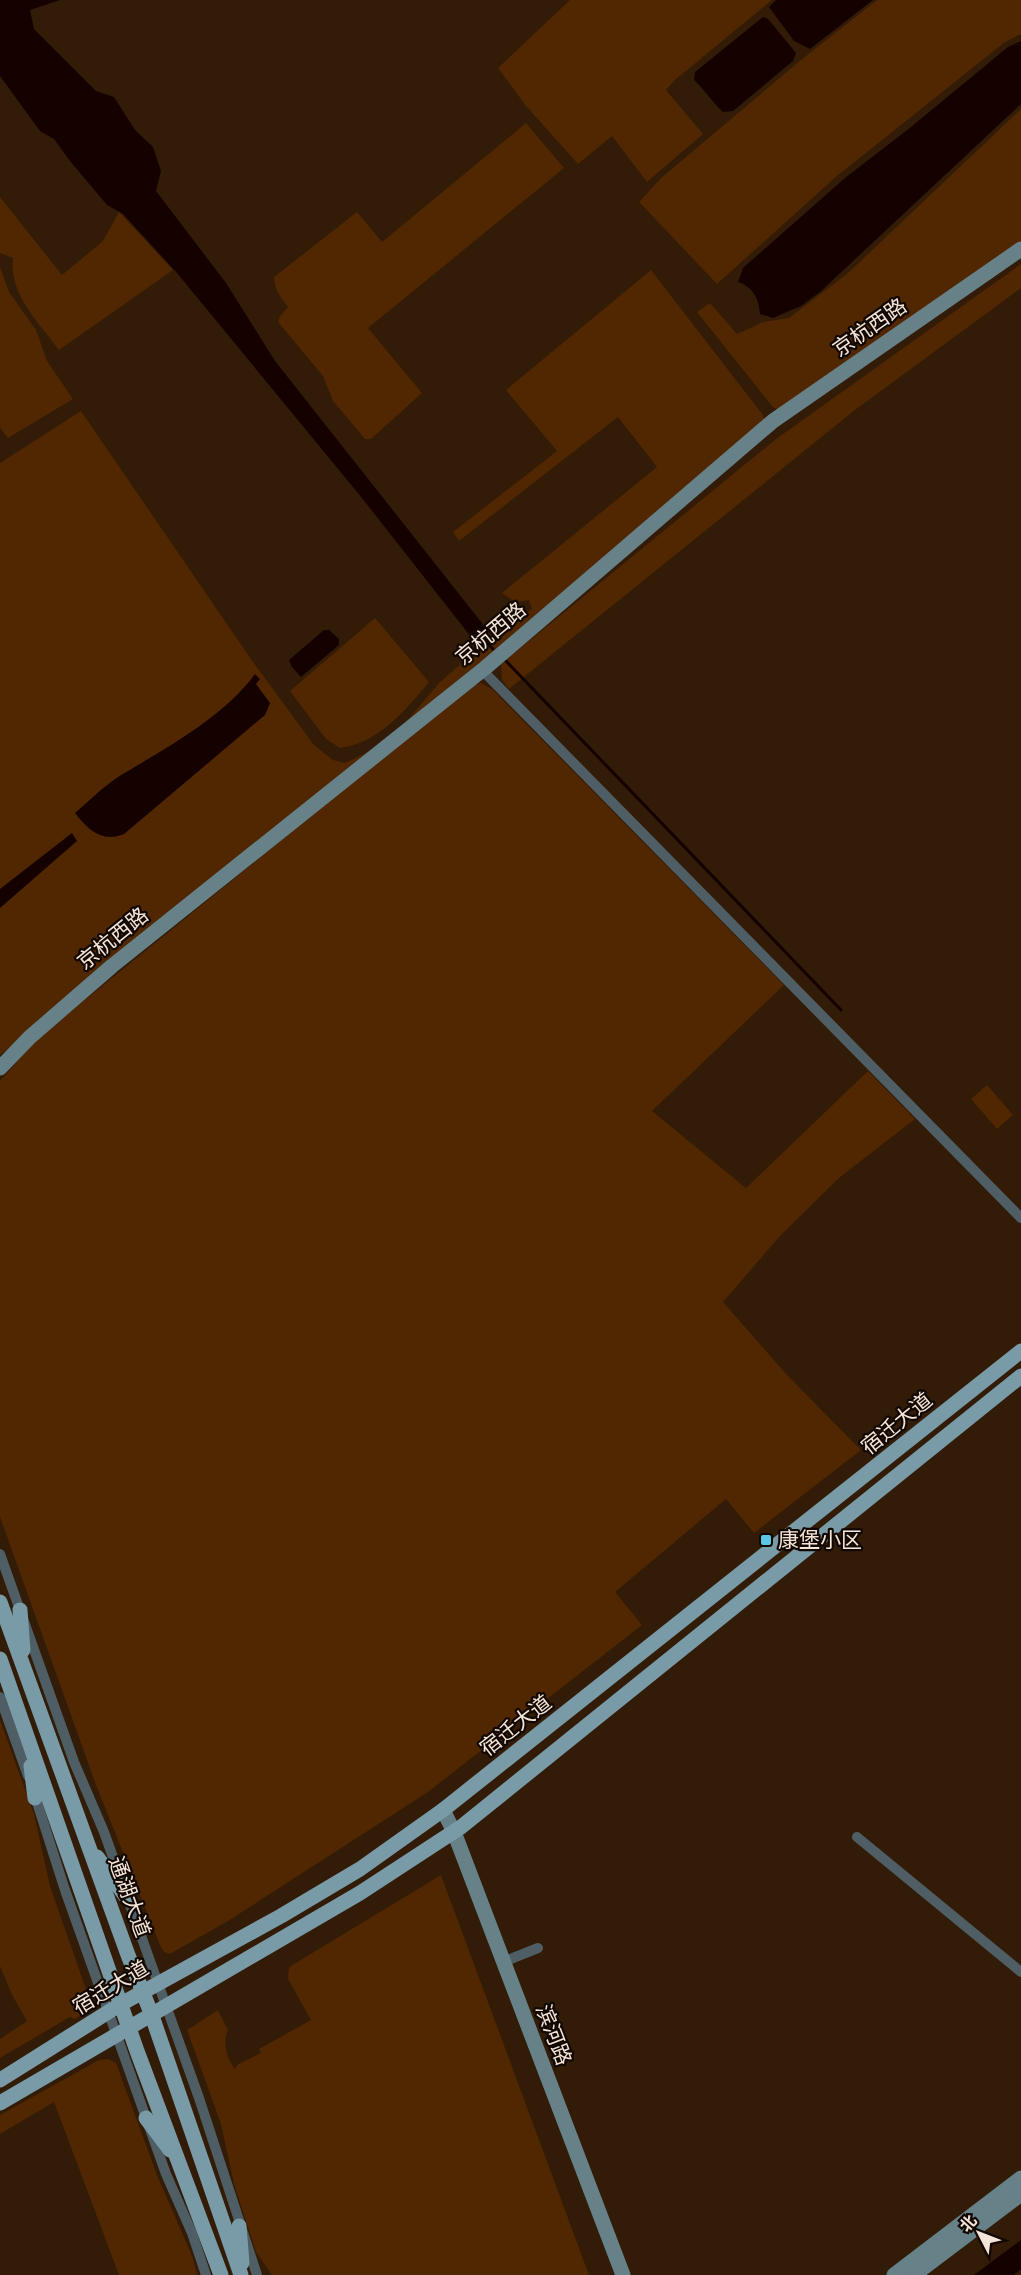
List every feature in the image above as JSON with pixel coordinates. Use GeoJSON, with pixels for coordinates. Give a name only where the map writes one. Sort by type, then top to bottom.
{"type":"FeatureCollection","features":[{"type":"Feature","properties":{"kind":"main road","name":"京杭西路"},"geometry":{"type":"LineString","coordinates":[[0,1068],[30,1037],[112,966],[482,670],[773,421],[1021,249]]}},
{"type":"Feature","properties":{"kind":"main road","name":"宿迁大道"},"geometry":{"type":"LineString","coordinates":[[0,2080],[115,2008],[281,1916],[360,1869],[443,1810],[1021,1351]]}},
{"type":"Feature","properties":{"kind":"main road","name":"宿迁大道"},"geometry":{"type":"LineString","coordinates":[[0,2103],[360,1893],[454,1832],[1021,1376]]}},
{"type":"Feature","properties":{"kind":"main road","name":"通湖大道"},"geometry":{"type":"LineString","coordinates":[[0,1602],[116,1922],[152,2013],[242,2275]]}},
{"type":"Feature","properties":{"kind":"main road"},"geometry":{"type":"LineString","coordinates":[[20,1610],[25,1671]]}},
{"type":"Feature","properties":{"kind":"main road","name":"通湖大道"},"geometry":{"type":"LineString","coordinates":[[0,1659],[96,1929],[115,2008],[156,2100],[221,2275]]}},
{"type":"Feature","properties":{"kind":"main road"},"geometry":{"type":"LineString","coordinates":[[28,1739],[35,1798]]}},
{"type":"Feature","properties":{"kind":"main road","name":"滨河路"},"geometry":{"type":"LineString","coordinates":[[443,1810],[454,1832],[623,2275]]}},
{"type":"Feature","properties":{"kind":"main road"},"geometry":{"type":"LineString","coordinates":[[89,1848],[115,1879],[127,1898]]}},
{"type":"Feature","properties":{"kind":"main road"},"geometry":{"type":"LineString","coordinates":[[96,1929],[105,1933],[113,1928],[116,1922]]}},
{"type":"Feature","properties":{"kind":"main road"},"geometry":{"type":"LineString","coordinates":[[156,2100],[158,2088],[164,2082],[172,2085],[178,2094]]}},
{"type":"Feature","properties":{"kind":"main road"},"geometry":{"type":"LineString","coordinates":[[146,2118],[179,2162]]}},
{"type":"Feature","properties":{"kind":"main road"},"geometry":{"type":"LineString","coordinates":[[894,2275],[1021,2178]]}},
{"type":"Feature","properties":{"kind":"main road"},"geometry":{"type":"LineString","coordinates":[[914,2275],[1021,2194]]}},
{"type":"Feature","properties":{"kind":"main road"},"geometry":{"type":"LineString","coordinates":[[239,2226],[242,2275]]}},
{"type":"Feature","properties":{"kind":"street"},"geometry":{"type":"LineString","coordinates":[[482,670],[1021,1218]]}},
{"type":"Feature","properties":{"kind":"street"},"geometry":{"type":"LineString","coordinates":[[0,1554],[74,1762],[104,1832],[199,2098],[239,2226],[257,2275]]}},
{"type":"Feature","properties":{"kind":"street"},"geometry":{"type":"LineString","coordinates":[[0,1697],[65,1890],[115,2008]]}},
{"type":"Feature","properties":{"kind":"street"},"geometry":{"type":"LineString","coordinates":[[857,1837],[1021,1972]]}},
{"type":"Feature","properties":{"kind":"street"},"geometry":{"type":"LineString","coordinates":[[502,1962],[538,1948]]}},
{"type":"Feature","properties":{"kind":"street"},"geometry":{"type":"LineString","coordinates":[[123,2030],[146,2118],[206,2275]]}},
{"type":"Feature","properties":{"kind":"shaded area"},"geometry":{"type":"Polygon","coordinates":[[[0,0],[60,0],[30,10],[34,29],[96,91],[114,97],[135,130],[153,147],[161,171],[156,191],[226,283],[275,361],[489,632],[475,642],[362,498],[177,273],[123,214],[107,205],[54,139],[40,131],[0,76],[0,0]]]}},
{"type":"Feature","properties":{"kind":"shaded area"},"geometry":{"type":"Polygon","coordinates":[[[570,0],[772,0],[666,90],[703,134],[647,182],[612,136],[578,164],[526,106],[498,68],[570,0]]]}},
{"type":"Feature","properties":{"kind":"shaded area"},"geometry":{"type":"Polygon","coordinates":[[[776,0],[873,0],[810,49],[794,41],[769,7],[776,0]]]}},
{"type":"Feature","properties":{"kind":"shaded area"},"geometry":{"type":"Polygon","coordinates":[[[877,0],[1021,0],[1021,34],[1005,42],[837,176],[717,284],[639,202],[661,178],[801,60],[877,0]]]}},
{"type":"Feature","properties":{"kind":"shaded area"},"geometry":{"type":"Polygon","coordinates":[[[763,17],[768,19],[796,53],[793,61],[733,111],[723,112],[694,80],[695,72],[763,17]]]}},
{"type":"Feature","properties":{"kind":"shaded area"},"geometry":{"type":"Polygon","coordinates":[[[1021,41],[1021,104],[820,292],[801,306],[773,318],[760,314],[754,294],[748,287],[738,282],[743,268],[845,178],[1008,47],[1021,41]]]}},
{"type":"Feature","properties":{"kind":"shaded area"},"geometry":{"type":"Polygon","coordinates":[[[1021,109],[1021,243],[782,408],[776,409],[772,406],[697,312],[710,303],[737,334],[763,322],[789,318],[848,273],[1021,109]]]}},
{"type":"Feature","properties":{"kind":"shaded area"},"geometry":{"type":"Polygon","coordinates":[[[526,123],[564,168],[368,328],[422,393],[371,439],[365,439],[333,401],[323,376],[278,322],[288,307],[280,297],[274,277],[357,212],[382,242],[526,123]]]}},
{"type":"Feature","properties":{"kind":"shaded area"},"geometry":{"type":"Polygon","coordinates":[[[0,197],[62,275],[103,241],[119,212],[173,270],[59,350],[20,296],[15,283],[13,258],[0,253],[0,197]]]}},
{"type":"Feature","properties":{"kind":"shaded area"},"geometry":{"type":"Polygon","coordinates":[[[1021,264],[1021,288],[855,410],[509,689],[502,680],[501,664],[776,439],[1021,264]]]}},
{"type":"Feature","properties":{"kind":"shaded area"},"geometry":{"type":"Polygon","coordinates":[[[0,267],[9,292],[36,330],[47,361],[73,399],[8,438],[0,428],[0,267]]]}},
{"type":"Feature","properties":{"kind":"shaded area"},"geometry":{"type":"Polygon","coordinates":[[[651,270],[763,415],[765,422],[518,633],[401,728],[439,683],[493,636],[499,627],[532,609],[529,600],[514,600],[502,593],[657,467],[618,417],[459,541],[453,532],[557,451],[506,390],[651,270]]]}},
{"type":"Feature","properties":{"kind":"shaded area"},"geometry":{"type":"Polygon","coordinates":[[[81,411],[253,662],[314,745],[333,760],[345,763],[374,749],[0,1055],[0,463],[81,411]]]}},
{"type":"Feature","properties":{"kind":"shaded area"},"geometry":{"type":"Polygon","coordinates":[[[375,618],[429,682],[410,704],[379,733],[354,745],[340,748],[326,739],[290,691],[375,618]]]}},
{"type":"Feature","properties":{"kind":"shaded area"},"geometry":{"type":"Polygon","coordinates":[[[324,630],[329,630],[339,639],[339,645],[301,677],[289,660],[324,630]]]}},
{"type":"Feature","properties":{"kind":"shaded area"},"geometry":{"type":"Polygon","coordinates":[[[255,674],[260,679],[256,684],[270,703],[265,715],[124,834],[102,836],[85,825],[75,813],[118,777],[192,732],[227,704],[255,674]]]}},
{"type":"Feature","properties":{"kind":"shaded area"},"geometry":{"type":"Polygon","coordinates":[[[481,683],[492,689],[784,985],[652,1111],[746,1188],[868,1071],[915,1119],[839,1178],[780,1236],[723,1302],[787,1375],[861,1450],[754,1533],[726,1499],[615,1592],[642,1625],[428,1792],[228,1921],[170,1954],[164,1952],[160,1945],[96,1785],[0,1517],[0,1081],[38,1038],[470,687],[481,683]]]}},
{"type":"Feature","properties":{"kind":"shaded area"},"geometry":{"type":"Polygon","coordinates":[[[72,833],[77,841],[0,908],[0,889],[72,833]]]}},
{"type":"Feature","properties":{"kind":"shaded area"},"geometry":{"type":"Polygon","coordinates":[[[987,1085],[1013,1115],[997,1129],[971,1099],[987,1085]]]}},
{"type":"Feature","properties":{"kind":"shaded area"},"geometry":{"type":"Polygon","coordinates":[[[0,1720],[34,1814],[50,1886],[88,1995],[81,2015],[75,2019],[70,2017],[0,2058],[0,2039],[27,2021],[12,1995],[0,1966],[0,1720]]]}},
{"type":"Feature","properties":{"kind":"shaded area"},"geometry":{"type":"Polygon","coordinates":[[[441,1875],[589,2275],[272,2275],[256,2252],[234,2184],[221,2124],[187,2030],[218,2010],[228,2030],[225,2040],[226,2051],[235,2069],[238,2064],[261,2053],[259,2049],[311,2020],[288,1979],[289,1967],[441,1875]]]}},
{"type":"Feature","properties":{"kind":"shaded area"},"geometry":{"type":"Polygon","coordinates":[[[108,2059],[116,2063],[157,2175],[193,2258],[197,2275],[119,2275],[54,2102],[0,2134],[0,2115],[99,2060],[108,2059]]]}},
{"type":"Feature","properties":{"kind":"shaded area"},"geometry":{"type":"Polygon","coordinates":[[[1021,2240],[1021,2269],[1014,2275],[974,2275],[1021,2240]]]}},
{"type":"Feature","properties":{"kind":"waterway"},"geometry":{"type":"LineString","coordinates":[[482,637],[493,649]]}},
{"type":"Feature","properties":{"kind":"waterway"},"geometry":{"type":"LineString","coordinates":[[506,661],[841,1010]]}},
{"type":"Feature","properties":{"kind":"place","name":"康堡小区"},"geometry":{"type":"Point","coordinates":[766,1540]}}]}
